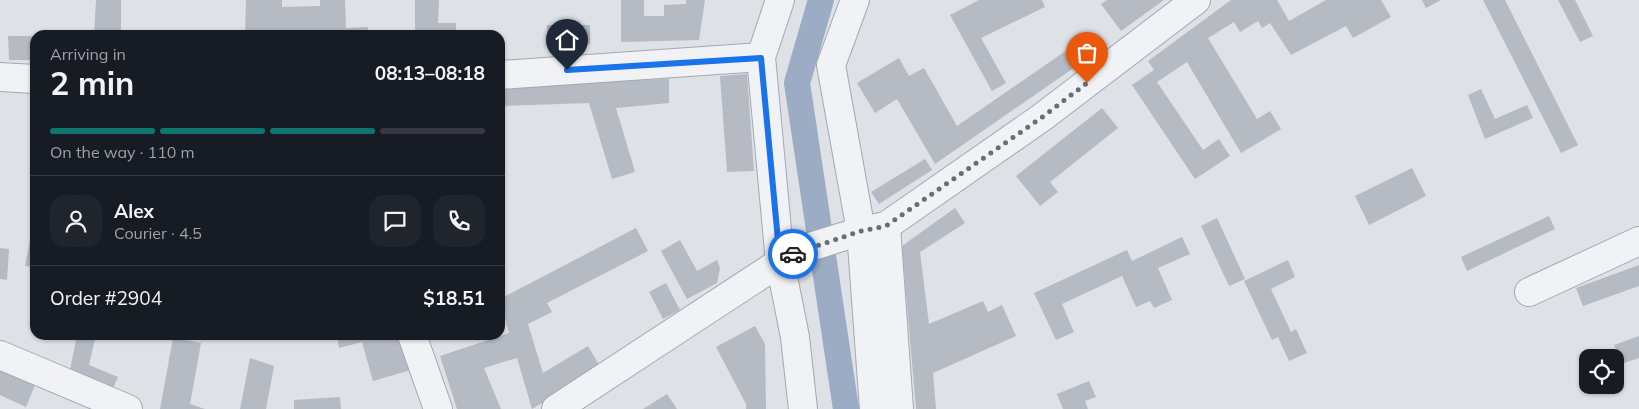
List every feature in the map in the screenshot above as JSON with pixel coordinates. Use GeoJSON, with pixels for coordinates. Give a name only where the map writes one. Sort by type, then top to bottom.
{"type":"FeatureCollection","features":[{"type":"Feature","properties":{"kind":"street"},"geometry":{"type":"LineString","coordinates":[[780,0],[761,58],[789,256],[802,409]]}},
{"type":"Feature","properties":{"kind":"street"},"geometry":{"type":"LineString","coordinates":[[855,0],[832,65],[899,409]]}},
{"type":"Feature","properties":{"kind":"street"},"geometry":{"type":"LineString","coordinates":[[556,409],[789,256],[865,231],[1041,118],[1196,0]]}},
{"type":"Feature","properties":{"kind":"street"},"geometry":{"type":"LineString","coordinates":[[505,75],[761,58]]}},
{"type":"Feature","properties":{"kind":"street"},"geometry":{"type":"LineString","coordinates":[[0,76],[30,79]]}},
{"type":"Feature","properties":{"kind":"street"},"geometry":{"type":"LineString","coordinates":[[865,231],[874,409]]}},
{"type":"Feature","properties":{"kind":"street"},"geometry":{"type":"LineString","coordinates":[[1529,292],[1639,241]]}},
{"type":"Feature","properties":{"kind":"street"},"geometry":{"type":"LineString","coordinates":[[414,340],[438,409]]}},
{"type":"Feature","properties":{"kind":"street"},"geometry":{"type":"LineString","coordinates":[[0,355],[128,409]]}},
{"type":"Feature","properties":{"kind":"building"},"geometry":{"type":"Polygon","coordinates":[[[96,0],[121,0],[121,30],[94,30],[96,0]]]}},
{"type":"Feature","properties":{"kind":"building"},"geometry":{"type":"Polygon","coordinates":[[[246,0],[282,0],[282,7],[320,6],[320,0],[345,0],[346,28],[368,27],[368,30],[245,30],[246,0]]]}},
{"type":"Feature","properties":{"kind":"building"},"geometry":{"type":"Polygon","coordinates":[[[415,0],[439,0],[438,23],[456,23],[456,30],[415,30],[415,0]]]}},
{"type":"Feature","properties":{"kind":"building"},"geometry":{"type":"Polygon","coordinates":[[[621,0],[644,0],[644,16],[664,16],[664,5],[686,4],[686,0],[705,0],[699,40],[621,42],[621,0]]]}},
{"type":"Feature","properties":{"kind":"building"},"geometry":{"type":"Polygon","coordinates":[[[979,0],[1042,0],[1045,7],[981,38],[1006,83],[992,91],[950,15],[979,0]]]}},
{"type":"Feature","properties":{"kind":"building"},"geometry":{"type":"Polygon","coordinates":[[[1107,0],[1164,0],[1121,31],[1101,4],[1107,0]]]}},
{"type":"Feature","properties":{"kind":"building"},"geometry":{"type":"Polygon","coordinates":[[[1231,0],[1277,0],[1289,21],[1326,0],[1381,0],[1391,17],[1353,38],[1346,26],[1291,55],[1270,23],[1262,28],[1258,21],[1240,32],[1234,22],[1208,38],[1257,119],[1270,111],[1281,129],[1241,153],[1187,62],[1157,82],[1203,150],[1219,139],[1230,156],[1195,179],[1132,85],[1154,70],[1148,61],[1231,0]]]}},
{"type":"Feature","properties":{"kind":"building"},"geometry":{"type":"Polygon","coordinates":[[[1422,0],[1441,0],[1426,8],[1422,0]]]}},
{"type":"Feature","properties":{"kind":"building"},"geometry":{"type":"Polygon","coordinates":[[[1483,0],[1505,0],[1578,145],[1561,153],[1483,0]]]}},
{"type":"Feature","properties":{"kind":"building"},"geometry":{"type":"Polygon","coordinates":[[[1558,0],[1575,0],[1593,36],[1580,42],[1558,0]]]}},
{"type":"Feature","properties":{"kind":"building"},"geometry":{"type":"Polygon","coordinates":[[[547,25],[590,25],[590,44],[547,44],[547,25]]]}},
{"type":"Feature","properties":{"kind":"building"},"geometry":{"type":"Polygon","coordinates":[[[8,36],[30,36],[30,60],[9,60],[8,36]]]}},
{"type":"Feature","properties":{"kind":"building"},"geometry":{"type":"Polygon","coordinates":[[[1067,50],[1078,65],[935,164],[897,99],[875,113],[857,83],[899,58],[909,76],[924,68],[957,126],[1067,50]]]}},
{"type":"Feature","properties":{"kind":"building"},"geometry":{"type":"Polygon","coordinates":[[[747,74],[754,171],[727,172],[720,76],[747,74]]]}},
{"type":"Feature","properties":{"kind":"building"},"geometry":{"type":"Polygon","coordinates":[[[669,79],[669,103],[616,108],[635,172],[612,179],[589,103],[505,106],[505,83],[669,79]]]}},
{"type":"Feature","properties":{"kind":"building"},"geometry":{"type":"Polygon","coordinates":[[[1481,89],[1495,119],[1527,105],[1533,118],[1485,139],[1468,95],[1481,89]]]}},
{"type":"Feature","properties":{"kind":"building"},"geometry":{"type":"Polygon","coordinates":[[[1102,108],[1118,128],[1050,182],[1058,192],[1040,206],[1016,176],[1102,108]]]}},
{"type":"Feature","properties":{"kind":"building"},"geometry":{"type":"Polygon","coordinates":[[[925,159],[932,170],[879,204],[871,192],[925,159]]]}},
{"type":"Feature","properties":{"kind":"building"},"geometry":{"type":"Polygon","coordinates":[[[1412,168],[1426,196],[1369,225],[1355,196],[1412,168]]]}},
{"type":"Feature","properties":{"kind":"building"},"geometry":{"type":"Polygon","coordinates":[[[955,208],[965,223],[920,252],[929,324],[983,301],[988,312],[1002,305],[1016,336],[933,373],[936,409],[916,409],[902,246],[955,208]]]}},
{"type":"Feature","properties":{"kind":"building"},"geometry":{"type":"Polygon","coordinates":[[[1549,216],[1555,229],[1467,271],[1461,257],[1549,216]]]}},
{"type":"Feature","properties":{"kind":"building"},"geometry":{"type":"Polygon","coordinates":[[[1217,218],[1245,279],[1229,286],[1201,226],[1217,218]]]}},
{"type":"Feature","properties":{"kind":"building"},"geometry":{"type":"Polygon","coordinates":[[[636,228],[648,251],[547,303],[552,312],[528,324],[543,373],[588,346],[601,368],[532,409],[517,358],[484,368],[501,409],[457,409],[440,356],[488,340],[505,340],[505,334],[509,333],[505,318],[505,296],[636,228]]]}},
{"type":"Feature","properties":{"kind":"building"},"geometry":{"type":"Polygon","coordinates":[[[1182,237],[1190,254],[1158,268],[1172,300],[1154,308],[1150,301],[1136,307],[1122,276],[1062,304],[1074,332],[1056,340],[1034,293],[1127,250],[1132,261],[1182,237]]]}},
{"type":"Feature","properties":{"kind":"building"},"geometry":{"type":"Polygon","coordinates":[[[30,240],[30,266],[25,266],[30,240]]]}},
{"type":"Feature","properties":{"kind":"building"},"geometry":{"type":"Polygon","coordinates":[[[680,240],[697,271],[717,260],[720,268],[717,283],[687,299],[661,251],[680,240]]]}},
{"type":"Feature","properties":{"kind":"building"},"geometry":{"type":"Polygon","coordinates":[[[0,248],[9,249],[7,280],[0,279],[0,248]]]}},
{"type":"Feature","properties":{"kind":"building"},"geometry":{"type":"Polygon","coordinates":[[[1288,260],[1295,277],[1271,289],[1291,332],[1296,329],[1307,353],[1289,361],[1278,337],[1272,340],[1244,281],[1288,260]]]}},
{"type":"Feature","properties":{"kind":"building"},"geometry":{"type":"Polygon","coordinates":[[[1639,265],[1639,286],[1583,306],[1576,288],[1639,265]]]}},
{"type":"Feature","properties":{"kind":"building"},"geometry":{"type":"Polygon","coordinates":[[[666,283],[680,310],[663,319],[649,292],[666,283]]]}},
{"type":"Feature","properties":{"kind":"building"},"geometry":{"type":"Polygon","coordinates":[[[755,326],[765,344],[766,409],[746,409],[746,404],[716,347],[755,326]]]}},
{"type":"Feature","properties":{"kind":"building"},"geometry":{"type":"Polygon","coordinates":[[[1639,336],[1639,358],[1624,363],[1624,349],[1615,349],[1614,345],[1639,336]]]}},
{"type":"Feature","properties":{"kind":"building"},"geometry":{"type":"Polygon","coordinates":[[[76,340],[95,340],[89,365],[118,377],[109,397],[68,380],[76,340]]]}},
{"type":"Feature","properties":{"kind":"building"},"geometry":{"type":"Polygon","coordinates":[[[173,340],[201,343],[190,404],[205,409],[160,409],[173,340]]]}},
{"type":"Feature","properties":{"kind":"building"},"geometry":{"type":"Polygon","coordinates":[[[338,340],[405,340],[414,369],[373,381],[362,342],[339,348],[338,340]]]}},
{"type":"Feature","properties":{"kind":"building"},"geometry":{"type":"Polygon","coordinates":[[[250,358],[274,366],[266,409],[240,409],[250,358]]]}},
{"type":"Feature","properties":{"kind":"building"},"geometry":{"type":"Polygon","coordinates":[[[0,371],[35,385],[26,407],[0,395],[0,371]]]}},
{"type":"Feature","properties":{"kind":"building"},"geometry":{"type":"Polygon","coordinates":[[[1089,381],[1096,397],[1085,401],[1088,409],[1063,409],[1057,394],[1089,381]]]}},
{"type":"Feature","properties":{"kind":"building"},"geometry":{"type":"Polygon","coordinates":[[[667,394],[677,409],[643,409],[667,394]]]}},
{"type":"Feature","properties":{"kind":"building"},"geometry":{"type":"Polygon","coordinates":[[[340,397],[341,409],[294,409],[294,400],[340,397]]]}},
{"type":"Feature","properties":{"kind":"waterway"},"geometry":{"type":"LineString","coordinates":[[821,0],[797,83],[846,409]]}},
{"type":"Feature","properties":{"kind":"way so far"},"geometry":{"type":"LineString","coordinates":[[793,254],[797,251],[861,231],[886,226],[1041,118],[1087,83]]}},
{"type":"Feature","properties":{"kind":"route"},"geometry":{"type":"LineString","coordinates":[[567,70],[761,58],[780,262],[793,254]]}}]}
